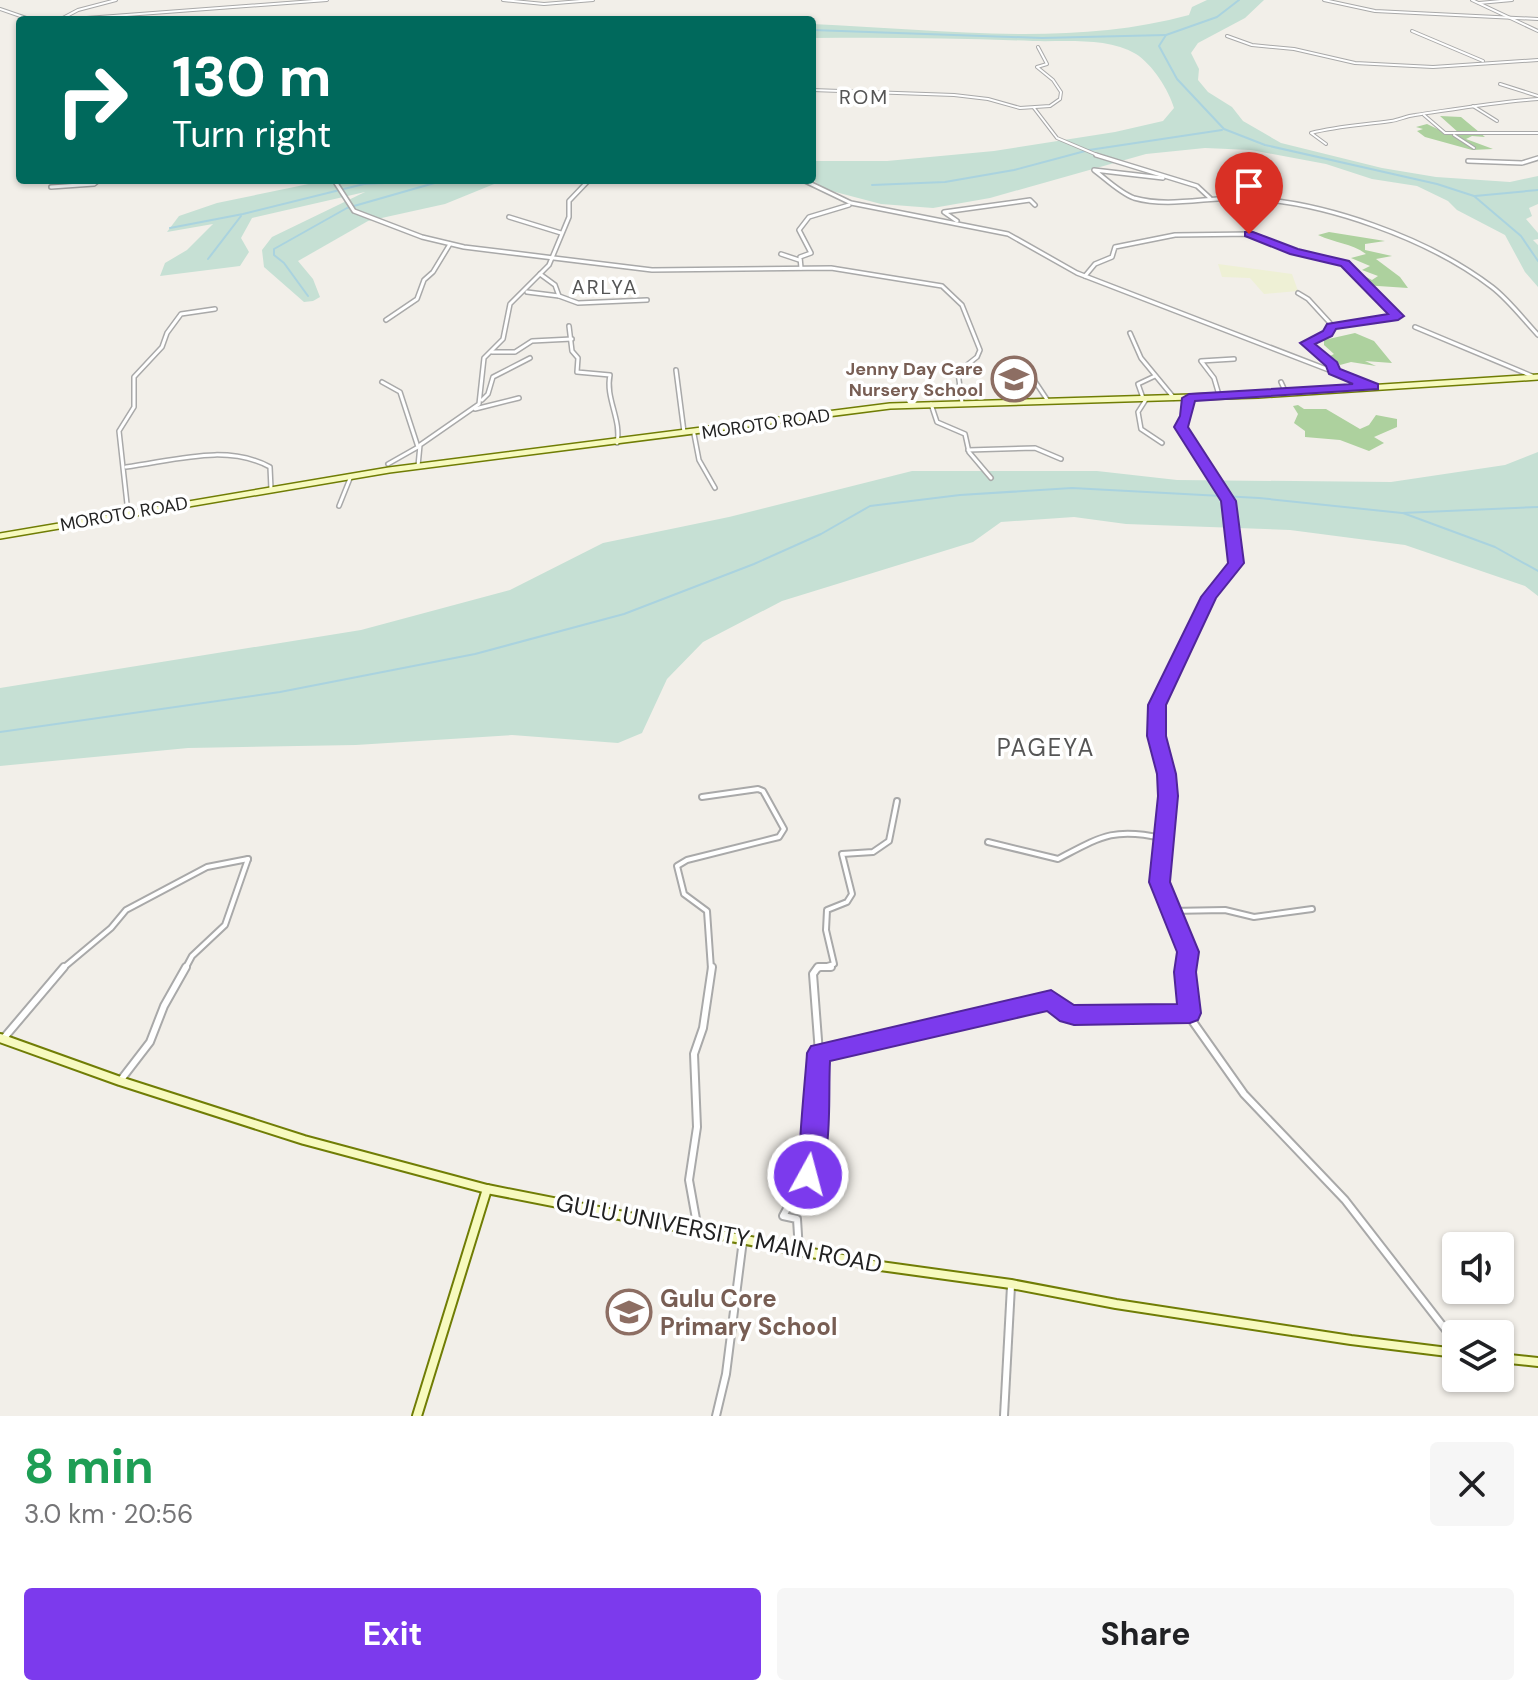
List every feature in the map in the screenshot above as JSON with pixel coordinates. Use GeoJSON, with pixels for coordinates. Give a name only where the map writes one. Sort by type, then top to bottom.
{"type":"FeatureCollection","features":[{"type":"Feature","properties":{"kind":"main road","name":"MOROTO ROAD"},"geometry":{"type":"LineString","coordinates":[[0,536],[418,466],[694,434],[890,406],[1189,398],[1536,377]]}},
{"type":"Feature","properties":{"kind":"main road","name":"GULU UNIVERSITY MAIN ROAD"},"geometry":{"type":"LineString","coordinates":[[2,1039],[120,1081],[304,1140],[487,1189],[873,1265],[1011,1284],[1127,1306],[1442,1351]]}},
{"type":"Feature","properties":{"kind":"main road"},"geometry":{"type":"LineString","coordinates":[[417,1416],[487,1189]]}},
{"type":"Feature","properties":{"kind":"main road"},"geometry":{"type":"LineString","coordinates":[[1514,1359],[1538,1362]]}},
{"type":"Feature","properties":{"kind":"street"},"geometry":{"type":"LineString","coordinates":[[66,16],[116,0]]}},
{"type":"Feature","properties":{"kind":"street"},"geometry":{"type":"LineString","coordinates":[[103,16],[244,9],[327,0]]}},
{"type":"Feature","properties":{"kind":"street"},"geometry":{"type":"LineString","coordinates":[[503,0],[544,4],[593,0]]}},
{"type":"Feature","properties":{"kind":"street"},"geometry":{"type":"LineString","coordinates":[[1324,0],[1374,11],[1538,19]]}},
{"type":"Feature","properties":{"kind":"street"},"geometry":{"type":"LineString","coordinates":[[1472,0],[1538,31]]}},
{"type":"Feature","properties":{"kind":"street"},"geometry":{"type":"LineString","coordinates":[[1479,3],[1512,0]]}},
{"type":"Feature","properties":{"kind":"street"},"geometry":{"type":"LineString","coordinates":[[0,9],[20,16]]}},
{"type":"Feature","properties":{"kind":"street"},"geometry":{"type":"LineString","coordinates":[[1412,31],[1490,62]]}},
{"type":"Feature","properties":{"kind":"street"},"geometry":{"type":"LineString","coordinates":[[1227,36],[1252,45],[1294,49],[1344,63],[1433,67],[1538,60]]}},
{"type":"Feature","properties":{"kind":"street"},"geometry":{"type":"LineString","coordinates":[[816,90],[954,95],[988,99],[1012,108],[1054,104],[1062,95],[1053,80],[1037,67],[1047,64],[1038,47]]}},
{"type":"Feature","properties":{"kind":"street"},"geometry":{"type":"LineString","coordinates":[[1500,84],[1538,96]]}},
{"type":"Feature","properties":{"kind":"street"},"geometry":{"type":"LineString","coordinates":[[1326,144],[1311,133],[1336,126],[1538,96]]}},
{"type":"Feature","properties":{"kind":"street"},"geometry":{"type":"LineString","coordinates":[[1471,105],[1497,121]]}},
{"type":"Feature","properties":{"kind":"street"},"geometry":{"type":"LineString","coordinates":[[1034,108],[1057,134],[1057,138],[1083,151],[1134,164],[1163,178]]}},
{"type":"Feature","properties":{"kind":"street"},"geometry":{"type":"LineString","coordinates":[[1424,115],[1445,133],[1538,133]]}},
{"type":"Feature","properties":{"kind":"street"},"geometry":{"type":"LineString","coordinates":[[1452,133],[1474,148]]}},
{"type":"Feature","properties":{"kind":"street"},"geometry":{"type":"LineString","coordinates":[[1468,161],[1522,163],[1538,158]]}},
{"type":"Feature","properties":{"kind":"street"},"geometry":{"type":"LineString","coordinates":[[1206,197],[1197,186],[1163,178],[1094,170],[1131,197],[1162,203],[1206,197],[1244,198],[1307,207],[1390,230],[1481,279],[1495,289],[1538,335]]}},
{"type":"Feature","properties":{"kind":"street"},"geometry":{"type":"LineString","coordinates":[[51,187],[94,184]]}},
{"type":"Feature","properties":{"kind":"street"},"geometry":{"type":"LineString","coordinates":[[337,184],[354,211],[450,244],[652,270],[831,268],[934,283],[953,293],[970,323],[980,350],[977,357],[958,372],[957,384],[962,403]]}},
{"type":"Feature","properties":{"kind":"street"},"geometry":{"type":"LineString","coordinates":[[480,401],[481,365],[503,339],[510,304],[526,291],[551,259],[569,217],[569,201],[585,184]]}},
{"type":"Feature","properties":{"kind":"street"},"geometry":{"type":"LineString","coordinates":[[809,184],[824,194],[852,204],[962,224],[1022,240],[1059,264],[1085,276],[1373,387]]}},
{"type":"Feature","properties":{"kind":"street"},"geometry":{"type":"LineString","coordinates":[[930,220],[944,214],[1007,202],[1030,200],[1035,205]]}},
{"type":"Feature","properties":{"kind":"street"},"geometry":{"type":"LineString","coordinates":[[801,268],[800,256],[811,254],[807,241],[798,233],[808,218],[852,204]]}},
{"type":"Feature","properties":{"kind":"street"},"geometry":{"type":"LineString","coordinates":[[944,214],[962,224]]}},
{"type":"Feature","properties":{"kind":"street"},"geometry":{"type":"LineString","coordinates":[[509,217],[561,233]]}},
{"type":"Feature","properties":{"kind":"street"},"geometry":{"type":"LineString","coordinates":[[1085,276],[1095,264],[1112,257],[1115,247],[1175,235],[1252,234],[1294,252],[1345,263],[1398,316],[1332,326]]}},
{"type":"Feature","properties":{"kind":"street"},"geometry":{"type":"LineString","coordinates":[[386,320],[417,299],[424,280],[432,274],[450,244]]}},
{"type":"Feature","properties":{"kind":"street"},"geometry":{"type":"LineString","coordinates":[[781,254],[799,260]]}},
{"type":"Feature","properties":{"kind":"street"},"geometry":{"type":"LineString","coordinates":[[539,273],[555,285],[559,296]]}},
{"type":"Feature","properties":{"kind":"street"},"geometry":{"type":"LineString","coordinates":[[526,291],[559,296],[578,303],[647,300]]}},
{"type":"Feature","properties":{"kind":"street"},"geometry":{"type":"LineString","coordinates":[[1298,293],[1308,299],[1332,326]]}},
{"type":"Feature","properties":{"kind":"street"},"geometry":{"type":"LineString","coordinates":[[128,513],[124,505],[126,467],[119,431],[135,403],[134,377],[162,347],[167,333],[181,314],[215,309]]}},
{"type":"Feature","properties":{"kind":"street"},"geometry":{"type":"LineString","coordinates":[[569,326],[578,374],[610,375],[608,384],[619,434],[617,443]]}},
{"type":"Feature","properties":{"kind":"street"},"geometry":{"type":"LineString","coordinates":[[1332,326],[1328,334],[1306,343],[1332,365],[1333,371]]}},
{"type":"Feature","properties":{"kind":"street"},"geometry":{"type":"LineString","coordinates":[[1415,327],[1536,377]]}},
{"type":"Feature","properties":{"kind":"street"},"geometry":{"type":"LineString","coordinates":[[1130,333],[1141,358],[1174,398]]}},
{"type":"Feature","properties":{"kind":"street"},"geometry":{"type":"LineString","coordinates":[[492,352],[515,352],[532,341],[572,339]]}},
{"type":"Feature","properties":{"kind":"street"},"geometry":{"type":"LineString","coordinates":[[388,464],[473,409],[488,394],[493,377],[530,358]]}},
{"type":"Feature","properties":{"kind":"street"},"geometry":{"type":"LineString","coordinates":[[1219,396],[1220,390],[1214,378],[1201,361],[1234,359]]}},
{"type":"Feature","properties":{"kind":"street"},"geometry":{"type":"LineString","coordinates":[[676,370],[685,434]]}},
{"type":"Feature","properties":{"kind":"street"},"geometry":{"type":"LineString","coordinates":[[1155,376],[1138,384],[1145,398],[1137,418],[1141,429],[1148,432],[1153,440],[1162,443]]}},
{"type":"Feature","properties":{"kind":"street"},"geometry":{"type":"LineString","coordinates":[[1034,380],[1048,401]]}},
{"type":"Feature","properties":{"kind":"street"},"geometry":{"type":"LineString","coordinates":[[382,382],[400,392],[418,447],[418,466]]}},
{"type":"Feature","properties":{"kind":"street"},"geometry":{"type":"LineString","coordinates":[[1281,382],[1286,393]]}},
{"type":"Feature","properties":{"kind":"street"},"geometry":{"type":"LineString","coordinates":[[473,409],[519,398]]}},
{"type":"Feature","properties":{"kind":"street"},"geometry":{"type":"LineString","coordinates":[[1189,398],[1187,416],[1181,427],[1228,501],[1236,563],[1209,597],[1157,705],[1156,736],[1168,789],[1160,882],[1188,952],[1185,972],[1190,1013],[1220,1064],[1244,1094],[1337,1190],[1442,1325]]}},
{"type":"Feature","properties":{"kind":"street"},"geometry":{"type":"LineString","coordinates":[[931,404],[937,422],[965,434],[968,450],[977,465],[991,478]]}},
{"type":"Feature","properties":{"kind":"street"},"geometry":{"type":"LineString","coordinates":[[694,434],[699,460],[715,488]]}},
{"type":"Feature","properties":{"kind":"street"},"geometry":{"type":"LineString","coordinates":[[968,450],[1035,448],[1061,459]]}},
{"type":"Feature","properties":{"kind":"street"},"geometry":{"type":"LineString","coordinates":[[126,467],[207,455],[251,459],[270,467],[271,489]]}},
{"type":"Feature","properties":{"kind":"street"},"geometry":{"type":"LineString","coordinates":[[339,506],[351,476]]}},
{"type":"Feature","properties":{"kind":"street"},"geometry":{"type":"LineString","coordinates":[[699,1232],[689,1180],[697,1127],[692,1067],[706,1013],[713,958],[707,911],[684,894],[677,866],[687,860],[779,837],[784,829],[763,791],[758,789],[702,797]]}},
{"type":"Feature","properties":{"kind":"street"},"geometry":{"type":"LineString","coordinates":[[799,1251],[797,1219],[783,1216],[795,1194],[809,1186],[819,1053],[813,974],[818,967],[834,964],[826,930],[827,910],[847,902],[852,894],[842,854],[868,854],[881,850],[889,841],[889,831],[894,828],[897,801]]}},
{"type":"Feature","properties":{"kind":"street"},"geometry":{"type":"LineString","coordinates":[[988,842],[1058,859],[1106,834],[1136,832],[1162,838]]}},
{"type":"Feature","properties":{"kind":"street"},"geometry":{"type":"LineString","coordinates":[[2,1039],[52,984],[60,970],[111,928],[126,910],[207,867],[248,859],[225,925],[192,956],[164,1006],[150,1042],[120,1081]]}},
{"type":"Feature","properties":{"kind":"street"},"geometry":{"type":"LineString","coordinates":[[1170,911],[1225,910],[1254,917],[1312,909]]}},
{"type":"Feature","properties":{"kind":"street"},"geometry":{"type":"LineString","coordinates":[[819,1053],[1051,1000],[1068,1014],[1074,1015],[1190,1013]]}},
{"type":"Feature","properties":{"kind":"street"},"geometry":{"type":"LineString","coordinates":[[716,1416],[726,1374],[743,1240]]}},
{"type":"Feature","properties":{"kind":"street"},"geometry":{"type":"LineString","coordinates":[[1004,1416],[1003,1389],[1011,1321],[1011,1284]]}},
{"type":"Feature","properties":{"kind":"green space"},"geometry":{"type":"Polygon","coordinates":[[[1207,0],[1264,0],[1245,18],[1198,43],[1191,53],[1199,69],[1198,80],[1208,92],[1232,107],[1243,121],[1281,143],[1382,168],[1436,177],[1510,182],[1538,176],[1538,204],[1529,208],[1532,216],[1526,219],[1538,233],[1538,239],[1533,240],[1538,245],[1538,287],[1525,272],[1505,235],[1417,186],[1372,179],[1326,164],[1251,150],[1205,148],[1146,154],[990,198],[933,208],[881,204],[824,189],[816,182],[816,161],[887,161],[994,151],[1115,132],[1163,121],[1174,108],[1164,86],[1148,64],[1136,54],[1112,45],[1072,41],[816,38],[816,24],[1049,34],[1143,25],[1189,15],[1192,7],[1207,0]]]}},
{"type":"Feature","properties":{"kind":"green space"},"geometry":{"type":"Polygon","coordinates":[[[1440,116],[1461,117],[1485,137],[1466,139],[1493,149],[1472,150],[1425,137],[1417,131],[1423,129],[1416,127],[1427,124],[1448,134],[1459,133],[1440,116]]]}},
{"type":"Feature","properties":{"kind":"green space"},"geometry":{"type":"Polygon","coordinates":[[[309,184],[494,184],[445,204],[368,221],[298,261],[313,279],[320,297],[304,302],[264,267],[262,250],[272,237],[365,192],[252,218],[241,238],[249,252],[240,266],[160,276],[165,263],[187,250],[213,224],[167,232],[179,216],[217,203],[309,184]]]}},
{"type":"Feature","properties":{"kind":"green space"},"geometry":{"type":"Polygon","coordinates":[[[1329,232],[1385,241],[1365,244],[1365,250],[1392,256],[1376,259],[1400,277],[1408,288],[1363,285],[1355,271],[1372,280],[1378,276],[1362,270],[1370,266],[1351,258],[1366,254],[1318,235],[1329,232]]]}},
{"type":"Feature","properties":{"kind":"green space"},"geometry":{"type":"Polygon","coordinates":[[[1218,264],[1292,274],[1298,291],[1264,294],[1250,278],[1222,277],[1218,264]]]}},
{"type":"Feature","properties":{"kind":"green space"},"geometry":{"type":"Polygon","coordinates":[[[1355,333],[1374,341],[1392,363],[1365,361],[1376,366],[1351,362],[1340,365],[1330,356],[1334,354],[1324,345],[1324,340],[1355,333]]]}},
{"type":"Feature","properties":{"kind":"green space"},"geometry":{"type":"Polygon","coordinates":[[[1293,406],[1304,409],[1326,409],[1360,429],[1369,425],[1376,415],[1397,419],[1397,427],[1374,437],[1384,443],[1369,451],[1340,440],[1305,437],[1305,431],[1294,423],[1298,414],[1293,406]]]}},
{"type":"Feature","properties":{"kind":"green space"},"geometry":{"type":"Polygon","coordinates":[[[1538,452],[1538,596],[1525,586],[1405,545],[1290,530],[1126,524],[1074,517],[1001,522],[973,542],[782,601],[703,642],[667,679],[642,733],[618,743],[512,735],[356,745],[188,748],[0,766],[0,688],[361,630],[510,590],[603,543],[729,517],[912,471],[1097,471],[1177,480],[1391,482],[1505,465],[1538,452]]]}},
{"type":"Feature","properties":{"kind":"waterway"},"geometry":{"type":"LineString","coordinates":[[1166,35],[1217,17],[1239,0]]}},
{"type":"Feature","properties":{"kind":"waterway"},"geometry":{"type":"LineString","coordinates":[[816,30],[1042,38],[1166,35]]}},
{"type":"Feature","properties":{"kind":"waterway"},"geometry":{"type":"LineString","coordinates":[[1166,35],[1159,46],[1177,79],[1224,129],[1265,145],[1437,184],[1474,196],[1521,236],[1538,261]]}},
{"type":"Feature","properties":{"kind":"waterway"},"geometry":{"type":"LineString","coordinates":[[872,185],[945,182],[1014,170],[1089,150],[1222,130]]}},
{"type":"Feature","properties":{"kind":"waterway"},"geometry":{"type":"LineString","coordinates":[[170,228],[243,214],[364,184]]}},
{"type":"Feature","properties":{"kind":"waterway"},"geometry":{"type":"LineString","coordinates":[[308,296],[284,263],[274,255],[274,249],[347,208],[431,184]]}},
{"type":"Feature","properties":{"kind":"waterway"},"geometry":{"type":"LineString","coordinates":[[1475,196],[1538,190]]}},
{"type":"Feature","properties":{"kind":"waterway"},"geometry":{"type":"LineString","coordinates":[[208,259],[241,216]]}},
{"type":"Feature","properties":{"kind":"waterway"},"geometry":{"type":"LineString","coordinates":[[0,732],[280,692],[475,654],[624,614],[754,564],[821,534],[870,506],[960,495],[1072,488],[1259,498],[1402,513],[1538,507]]}},
{"type":"Feature","properties":{"kind":"waterway"},"geometry":{"type":"LineString","coordinates":[[1403,513],[1495,547],[1538,571]]}},
{"type":"Feature","properties":{"kind":"place","name":"Jenny Day Care Nursery School"},"geometry":{"type":"Point","coordinates":[1014,379]}},
{"type":"Feature","properties":{"kind":"place","name":"Gulu Core Primary School"},"geometry":{"type":"Point","coordinates":[629,1312]}},
{"type":"Feature","properties":{"kind":"district","name":"ROM"},"geometry":{"type":"Point","coordinates":[864,97]}},
{"type":"Feature","properties":{"kind":"district","name":"ARLYA"},"geometry":{"type":"Point","coordinates":[605,287]}},
{"type":"Feature","properties":{"kind":"district","name":"PAGEYA"},"geometry":{"type":"Point","coordinates":[1046,747]}},
{"type":"Feature","properties":{"kind":"route"},"geometry":{"type":"LineString","coordinates":[[808,1175],[814,1150],[813,1119],[819,1053],[1005,1008],[1051,1000],[1068,1014],[1074,1015],[1190,1013],[1185,972],[1188,952],[1183,935],[1167,906],[1160,882],[1168,796],[1167,774],[1156,736],[1157,705],[1209,597],[1236,563],[1228,501],[1221,485],[1181,427],[1187,416],[1189,398],[1373,387],[1333,371],[1332,365],[1306,343],[1328,334],[1332,326],[1398,316],[1345,263],[1294,252],[1249,234]]}}]}
